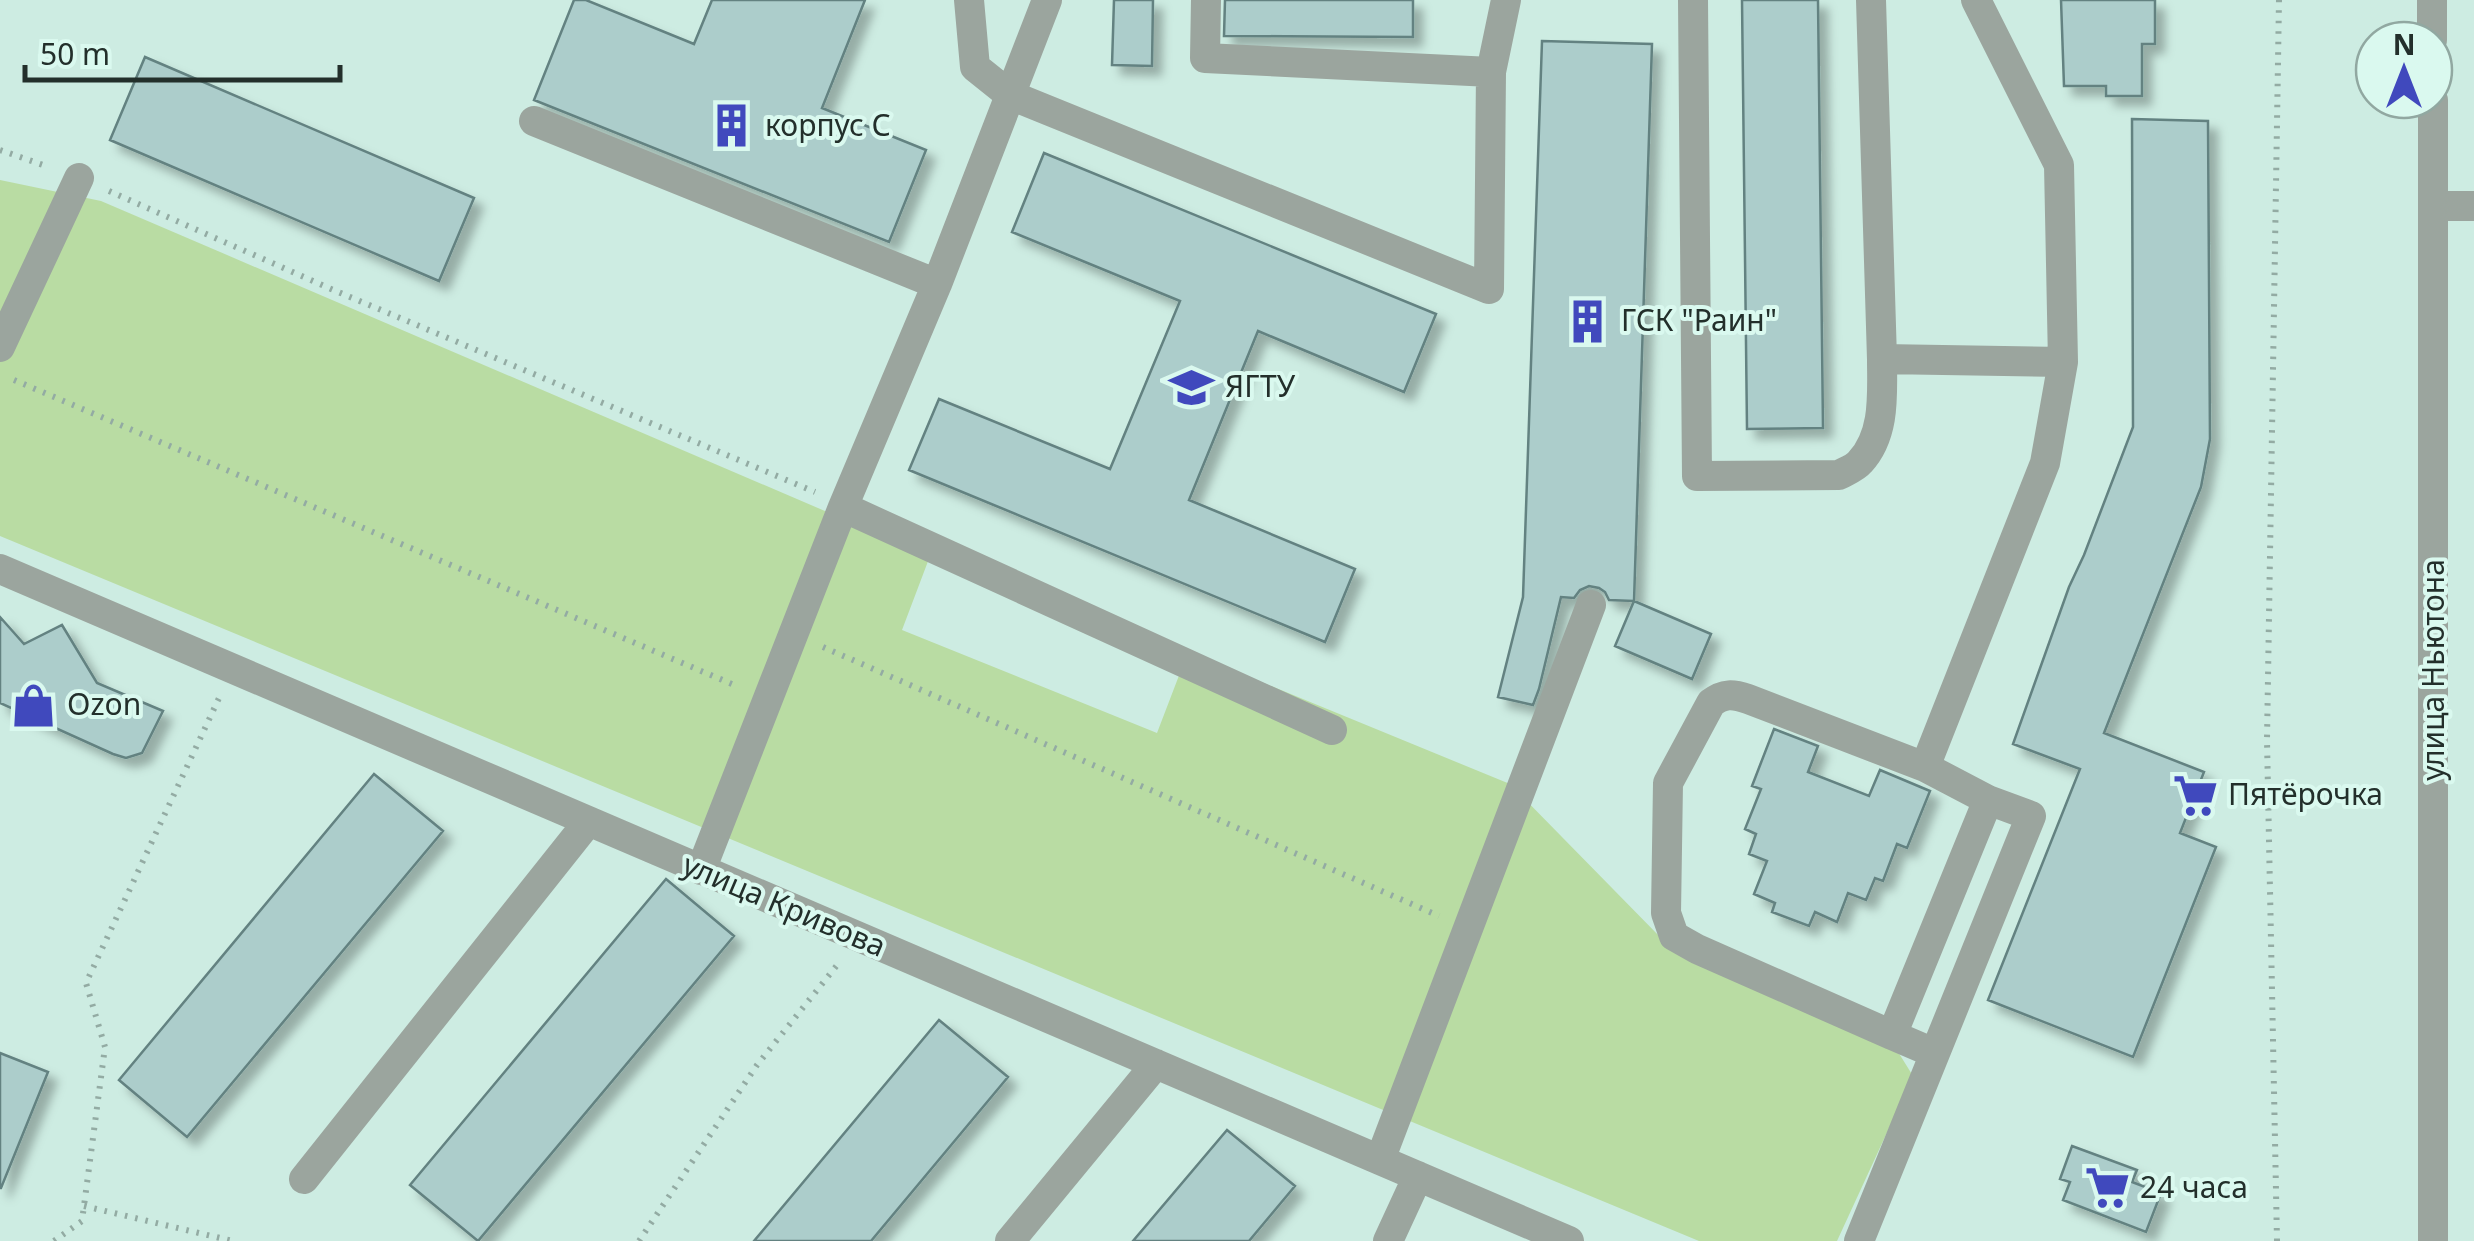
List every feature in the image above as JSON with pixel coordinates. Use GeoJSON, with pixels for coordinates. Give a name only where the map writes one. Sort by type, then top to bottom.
{"type":"FeatureCollection","features":[{"type":"Feature","properties":{"kind":"street"},"geometry":{"type":"LineString","coordinates":[[968,0],[976,68],[1010,95],[1489,289],[1491,72],[1506,0]]}},
{"type":"Feature","properties":{"kind":"street"},"geometry":{"type":"LineString","coordinates":[[701,870],[843,507],[938,284],[1047,0]]}},
{"type":"Feature","properties":{"kind":"street"},"geometry":{"type":"LineString","coordinates":[[1206,0],[1205,58],[1491,72]]}},
{"type":"Feature","properties":{"kind":"street"},"geometry":{"type":"LineString","coordinates":[[1694,0],[1697,476],[1839,475],[1859,464],[1874,442],[1881,414],[1882,359],[1872,0]]}},
{"type":"Feature","properties":{"kind":"street"},"geometry":{"type":"LineString","coordinates":[[1925,767],[2044,463],[2063,362],[2059,166],[1976,0]]}},
{"type":"Feature","properties":{"kind":"street","name":"улица Ньютона"},"geometry":{"type":"LineString","coordinates":[[2433,120],[2434,1241]]}},
{"type":"Feature","properties":{"kind":"street"},"geometry":{"type":"LineString","coordinates":[[534,121],[938,284]]}},
{"type":"Feature","properties":{"kind":"street"},"geometry":{"type":"LineString","coordinates":[[0,346],[79,178]]}},
{"type":"Feature","properties":{"kind":"street"},"geometry":{"type":"LineString","coordinates":[[2434,206],[2474,206]]}},
{"type":"Feature","properties":{"kind":"street"},"geometry":{"type":"LineString","coordinates":[[1882,359],[2063,362]]}},
{"type":"Feature","properties":{"kind":"street"},"geometry":{"type":"LineString","coordinates":[[843,507],[1332,730]]}},
{"type":"Feature","properties":{"kind":"street","name":"улица Кривова"},"geometry":{"type":"LineString","coordinates":[[0,569],[1569,1241]]}},
{"type":"Feature","properties":{"kind":"street"},"geometry":{"type":"LineString","coordinates":[[1380,1160],[1591,605]]}},
{"type":"Feature","properties":{"kind":"street"},"geometry":{"type":"LineString","coordinates":[[1859,1241],[2031,816],[1988,800],[1925,767],[1748,699],[1721,696],[1711,703],[1668,783],[1666,913],[1674,936],[1934,1052]]}},
{"type":"Feature","properties":{"kind":"street"},"geometry":{"type":"LineString","coordinates":[[1892,1035],[1988,800]]}},
{"type":"Feature","properties":{"kind":"street"},"geometry":{"type":"LineString","coordinates":[[304,1178],[588,822]]}},
{"type":"Feature","properties":{"kind":"street"},"geometry":{"type":"LineString","coordinates":[[1010,1241],[1156,1064]]}},
{"type":"Feature","properties":{"kind":"street"},"geometry":{"type":"LineString","coordinates":[[1388,1241],[1418,1176]]}},
{"type":"Feature","properties":{"kind":"path"},"geometry":{"type":"LineString","coordinates":[[2276,1241],[2267,740],[2279,0]]}},
{"type":"Feature","properties":{"kind":"path"},"geometry":{"type":"LineString","coordinates":[[0,150],[79,178],[843,507]]}},
{"type":"Feature","properties":{"kind":"path"},"geometry":{"type":"LineString","coordinates":[[0,374],[768,700]]}},
{"type":"Feature","properties":{"kind":"path"},"geometry":{"type":"LineString","coordinates":[[794,634],[1468,928]]}},
{"type":"Feature","properties":{"kind":"path"},"geometry":{"type":"LineString","coordinates":[[54,1241],[82,1221],[105,1047],[86,983],[232,670]]}},
{"type":"Feature","properties":{"kind":"path"},"geometry":{"type":"LineString","coordinates":[[638,1241],[757,1065],[839,962]]}},
{"type":"Feature","properties":{"kind":"path"},"geometry":{"type":"LineString","coordinates":[[84,1206],[233,1241]]}},
{"type":"Feature","properties":{"kind":"green space"},"geometry":{"type":"Polygon","coordinates":[[[0,180],[101,201],[930,556],[902,630],[1157,733],[1188,652],[1510,784],[1663,940],[1895,1047],[1913,1076],[1837,1241],[1699,1241],[0,536],[0,180]]]}},
{"type":"Feature","properties":{"kind":"building","name":"корпус С"},"geometry":{"type":"Polygon","coordinates":[[[574,0],[586,0],[694,44],[712,0],[865,0],[822,108],[926,150],[889,242],[534,100],[574,0]]]}},
{"type":"Feature","properties":{"kind":"building"},"geometry":{"type":"Polygon","coordinates":[[[1114,0],[1153,0],[1152,66],[1112,65],[1114,0]]]}},
{"type":"Feature","properties":{"kind":"building"},"geometry":{"type":"Polygon","coordinates":[[[1225,0],[1413,0],[1413,37],[1224,36],[1225,0]]]}},
{"type":"Feature","properties":{"kind":"building"},"geometry":{"type":"Polygon","coordinates":[[[1742,0],[1818,0],[1823,428],[1747,429],[1742,0]]]}},
{"type":"Feature","properties":{"kind":"building"},"geometry":{"type":"Polygon","coordinates":[[[2061,0],[2155,0],[2155,44],[2142,44],[2142,96],[2106,96],[2106,86],[2064,86],[2061,0]]]}},
{"type":"Feature","properties":{"kind":"building","name":"ГСК \"Раин\""},"geometry":{"type":"Polygon","coordinates":[[[1542,41],[1652,44],[1634,601],[1609,600],[1605,592],[1589,586],[1574,598],[1561,597],[1533,705],[1498,697],[1523,597],[1542,41]]]}},
{"type":"Feature","properties":{"kind":"building"},"geometry":{"type":"Polygon","coordinates":[[[145,57],[474,198],[439,281],[110,140],[145,57]]]}},
{"type":"Feature","properties":{"kind":"building"},"geometry":{"type":"Polygon","coordinates":[[[2132,119],[2208,121],[2210,439],[2201,487],[2104,733],[2204,772],[2180,833],[2216,847],[2133,1057],[1988,1000],[2080,769],[2013,744],[2069,587],[2133,427],[2132,119]]]}},
{"type":"Feature","properties":{"kind":"building"},"geometry":{"type":"Polygon","coordinates":[[[1044,153],[1436,314],[1404,392],[1258,331],[1189,500],[1355,569],[1325,642],[909,470],[939,399],[1110,469],[1180,301],[1012,232],[1044,153]]]}},
{"type":"Feature","properties":{"kind":"building"},"geometry":{"type":"Polygon","coordinates":[[[1634,601],[1711,634],[1692,679],[1615,646],[1634,601]]]}},
{"type":"Feature","properties":{"kind":"building"},"geometry":{"type":"Polygon","coordinates":[[[0,617],[24,644],[62,625],[97,683],[163,711],[142,753],[126,758],[113,754],[0,703],[0,617]]]}},
{"type":"Feature","properties":{"kind":"building"},"geometry":{"type":"Polygon","coordinates":[[[1774,729],[1818,746],[1808,772],[1869,796],[1880,770],[1930,791],[1907,848],[1897,844],[1883,881],[1875,878],[1866,900],[1848,893],[1837,922],[1815,912],[1809,926],[1772,912],[1775,903],[1754,894],[1767,861],[1749,854],[1756,834],[1745,829],[1761,789],[1752,786],[1774,729]]]}},
{"type":"Feature","properties":{"kind":"building"},"geometry":{"type":"Polygon","coordinates":[[[374,774],[443,831],[187,1137],[119,1080],[374,774]]]}},
{"type":"Feature","properties":{"kind":"building"},"geometry":{"type":"Polygon","coordinates":[[[666,879],[734,936],[478,1241],[410,1185],[666,879]]]}},
{"type":"Feature","properties":{"kind":"building"},"geometry":{"type":"Polygon","coordinates":[[[939,1020],[1008,1077],[871,1241],[754,1241],[939,1020]]]}},
{"type":"Feature","properties":{"kind":"building"},"geometry":{"type":"Polygon","coordinates":[[[0,1053],[48,1072],[1,1188],[0,1188],[0,1053]]]}},
{"type":"Feature","properties":{"kind":"building"},"geometry":{"type":"Polygon","coordinates":[[[1227,1130],[1295,1186],[1249,1241],[1133,1241],[1227,1130]]]}},
{"type":"Feature","properties":{"kind":"building","name":"24 часа"},"geometry":{"type":"Polygon","coordinates":[[[2072,1146],[2137,1170],[2132,1182],[2161,1193],[2146,1232],[2063,1200],[2070,1182],[2060,1179],[2072,1146]]]}},
{"type":"Feature","properties":{"kind":"place","name":"корпус С"},"geometry":{"type":"Point","coordinates":[732,126]}},
{"type":"Feature","properties":{"kind":"place","name":"ГСК \"Раин\""},"geometry":{"type":"Point","coordinates":[1588,321]}},
{"type":"Feature","properties":{"kind":"place","name":"ЯГТУ"},"geometry":{"type":"Point","coordinates":[1192,387]}},
{"type":"Feature","properties":{"kind":"place","name":"Ozon"},"geometry":{"type":"Point","coordinates":[34,705]}},
{"type":"Feature","properties":{"kind":"place","name":"Пятёрочка"},"geometry":{"type":"Point","coordinates":[2195,795]}},
{"type":"Feature","properties":{"kind":"place","name":"24 часа"},"geometry":{"type":"Point","coordinates":[2107,1188]}}]}
